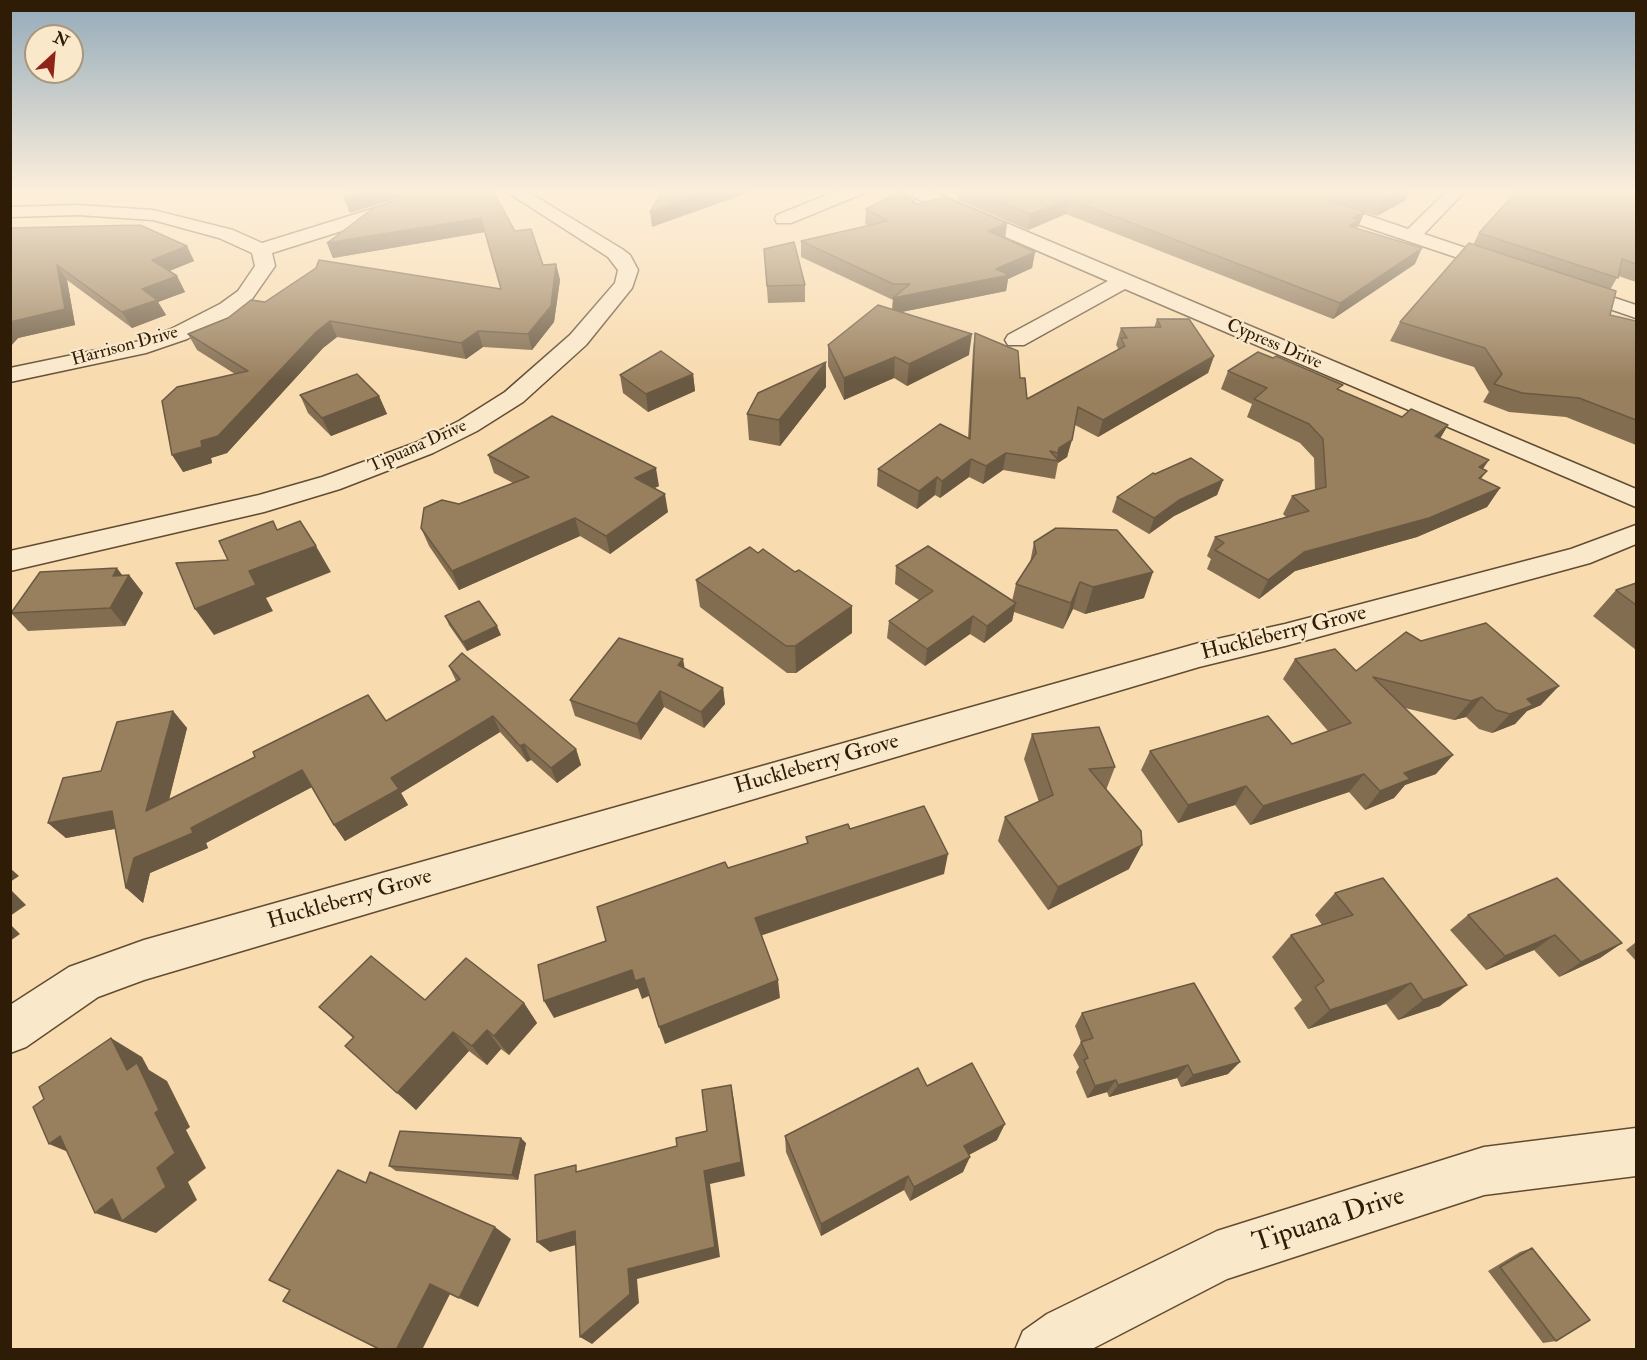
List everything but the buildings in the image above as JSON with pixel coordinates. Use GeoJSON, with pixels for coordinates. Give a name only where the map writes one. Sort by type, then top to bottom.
{"type":"FeatureCollection","features":[{"type":"Feature","properties":{"kind":"street","name":"Harrison Drive"},"geometry":{"type":"LineString","coordinates":[[10,375],[146,346],[204,323],[228,309],[256,282],[265,266],[262,253]]}},
{"type":"Feature","properties":{"kind":"street","name":"Tipuana Drive"},"geometry":{"type":"LineString","coordinates":[[10,561],[264,503],[331,483],[424,448],[468,426],[514,397],[578,340],[625,284],[628,270],[623,259],[616,253]]}},
{"type":"Feature","properties":{"kind":"street","name":"Cypress Drive"},"geometry":{"type":"LineString","coordinates":[[1060,253],[1636,499]]}},
{"type":"Feature","properties":{"kind":"street"},"geometry":{"type":"LineString","coordinates":[[1463,253],[1524,274]]}},
{"type":"Feature","properties":{"kind":"street"},"geometry":{"type":"LineString","coordinates":[[1017,340],[1124,281]]}},
{"type":"Feature","properties":{"kind":"street"},"geometry":{"type":"LineString","coordinates":[[1546,282],[1636,312]]}},
{"type":"Feature","properties":{"kind":"street","name":"Huckleberry Grove"},"geometry":{"type":"LineString","coordinates":[[10,1031],[84,982],[144,960],[1199,655],[1285,635],[1580,556],[1636,534]]}},
{"type":"Feature","properties":{"kind":"street","name":"Tipuana Drive"},"geometry":{"type":"LineString","coordinates":[[1042,1350],[1066,1333],[1217,1257],[1484,1171],[1636,1152]]}}]}
